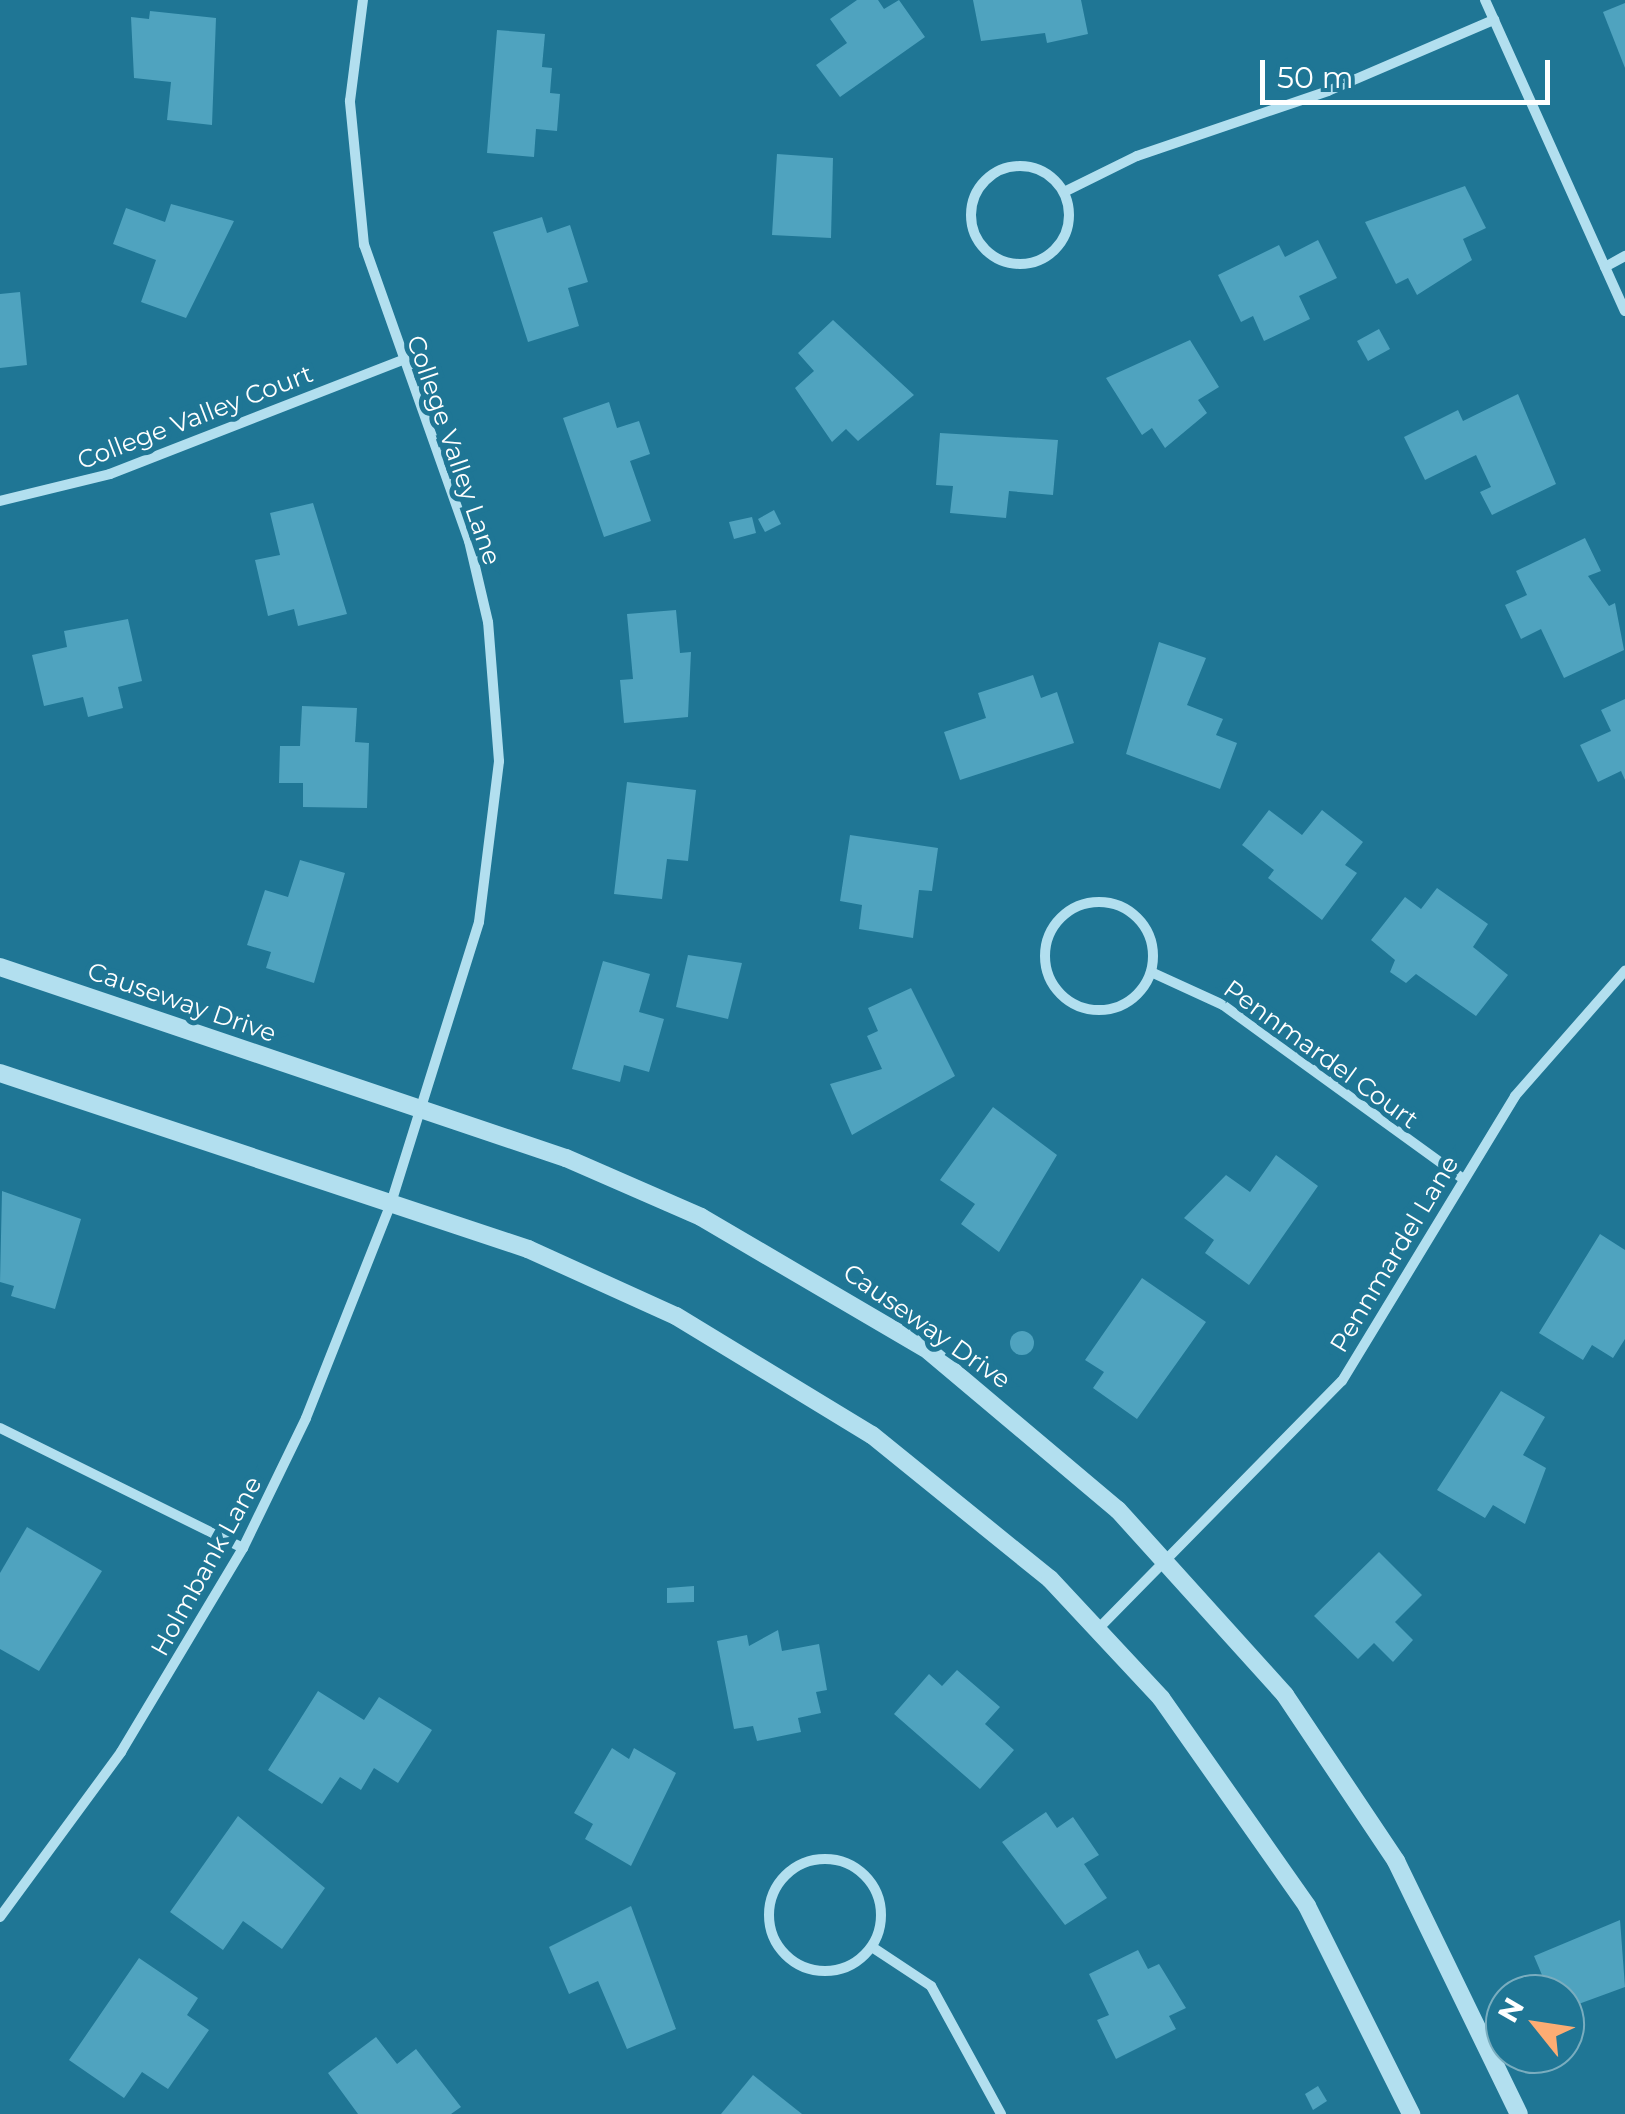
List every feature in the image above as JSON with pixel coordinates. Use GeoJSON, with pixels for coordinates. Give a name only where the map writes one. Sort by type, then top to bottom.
{"type":"FeatureCollection","features":[{"type":"Feature","properties":{"kind":"street","name":"College Valley Lane"},"geometry":{"type":"LineString","coordinates":[[362,0],[350,101],[352,172],[364,245],[469,541],[488,622],[499,761],[479,922],[390,1203]]}},
{"type":"Feature","properties":{"kind":"street"},"geometry":{"type":"LineString","coordinates":[[1485,0],[1625,311]]}},
{"type":"Feature","properties":{"kind":"street"},"geometry":{"type":"LineString","coordinates":[[1064,192],[1138,156],[1310,98],[1494,20]]}},
{"type":"Feature","properties":{"kind":"street"},"geometry":{"type":"LineString","coordinates":[[1022,166],[1053,178],[1064,192],[1062,241],[1035,261],[1001,260],[977,237],[972,204],[990,176],[1022,166]]}},
{"type":"Feature","properties":{"kind":"street"},"geometry":{"type":"LineString","coordinates":[[1605,267],[1625,256]]}},
{"type":"Feature","properties":{"kind":"street","name":"College Valley Court"},"geometry":{"type":"LineString","coordinates":[[0,501],[110,474],[402,360]]}},
{"type":"Feature","properties":{"kind":"street"},"geometry":{"type":"LineString","coordinates":[[1116,904],[1151,939],[1151,972],[1131,1000],[1082,1007],[1048,972],[1048,939],[1068,912],[1116,904]]}},
{"type":"Feature","properties":{"kind":"street","name":"Causeway Drive"},"geometry":{"type":"LineString","coordinates":[[0,967],[566,1158],[809,1274],[929,1352],[1032,1433],[1168,1562],[1285,1695],[1396,1861],[1519,2114]]}},
{"type":"Feature","properties":{"kind":"street","name":"Pennmardel Lane"},"geometry":{"type":"LineString","coordinates":[[1097,1630],[1342,1381],[1462,1178],[1555,1044],[1625,971]]}},
{"type":"Feature","properties":{"kind":"street","name":"Pennmardel Court"},"geometry":{"type":"LineString","coordinates":[[1151,972],[1223,1004],[1462,1178]]}},
{"type":"Feature","properties":{"kind":"street"},"geometry":{"type":"LineString","coordinates":[[0,1073],[390,1203],[624,1289],[768,1367],[950,1493],[1097,1630],[1161,1698],[1261,1833],[1351,1987],[1411,2114]]}},
{"type":"Feature","properties":{"kind":"street","name":"Holmbank Lane"},"geometry":{"type":"LineString","coordinates":[[0,1917],[121,1752],[243,1548],[306,1418],[390,1203]]}},
{"type":"Feature","properties":{"kind":"street"},"geometry":{"type":"LineString","coordinates":[[0,1428],[243,1548]]}},
{"type":"Feature","properties":{"kind":"street"},"geometry":{"type":"LineString","coordinates":[[805,1862],[856,1868],[878,1896],[872,1947],[844,1968],[793,1963],[768,1918],[778,1884],[805,1862]]}},
{"type":"Feature","properties":{"kind":"street"},"geometry":{"type":"LineString","coordinates":[[872,1947],[931,1986],[1001,2114]]}},
{"type":"Feature","properties":{"kind":"building"},"geometry":{"type":"Polygon","coordinates":[[[857,0],[878,0],[884,9],[899,0],[925,37],[840,97],[816,65],[847,43],[830,19],[857,0]]]}},
{"type":"Feature","properties":{"kind":"building"},"geometry":{"type":"Polygon","coordinates":[[[973,0],[1081,0],[1088,34],[1047,43],[1045,33],[981,41],[973,0]]]}},
{"type":"Feature","properties":{"kind":"building"},"geometry":{"type":"Polygon","coordinates":[[[1625,3],[1625,68],[1603,12],[1625,3]]]}},
{"type":"Feature","properties":{"kind":"building"},"geometry":{"type":"Polygon","coordinates":[[[150,11],[216,18],[212,125],[167,120],[171,82],[134,78],[131,17],[149,19],[150,11]]]}},
{"type":"Feature","properties":{"kind":"building"},"geometry":{"type":"Polygon","coordinates":[[[497,30],[545,34],[542,67],[552,68],[550,93],[560,94],[557,131],[536,129],[534,157],[487,153],[497,30]]]}},
{"type":"Feature","properties":{"kind":"building"},"geometry":{"type":"Polygon","coordinates":[[[777,154],[833,158],[831,238],[772,235],[777,154]]]}},
{"type":"Feature","properties":{"kind":"building"},"geometry":{"type":"Polygon","coordinates":[[[1465,186],[1486,228],[1463,239],[1472,260],[1417,295],[1408,278],[1396,284],[1365,222],[1465,186]]]}},
{"type":"Feature","properties":{"kind":"building"},"geometry":{"type":"Polygon","coordinates":[[[171,204],[234,221],[186,318],[141,302],[156,260],[113,244],[126,208],[165,222],[171,204]]]}},
{"type":"Feature","properties":{"kind":"building"},"geometry":{"type":"Polygon","coordinates":[[[542,217],[547,233],[570,225],[588,282],[568,288],[579,326],[528,342],[493,232],[542,217]]]}},
{"type":"Feature","properties":{"kind":"building"},"geometry":{"type":"Polygon","coordinates":[[[1318,240],[1337,278],[1299,296],[1310,319],[1264,341],[1253,316],[1241,322],[1218,275],[1279,245],[1285,257],[1318,240]]]}},
{"type":"Feature","properties":{"kind":"building"},"geometry":{"type":"Polygon","coordinates":[[[20,292],[27,365],[0,368],[0,294],[20,292]]]}},
{"type":"Feature","properties":{"kind":"building"},"geometry":{"type":"Polygon","coordinates":[[[833,320],[914,395],[858,441],[846,429],[832,442],[795,388],[814,371],[798,353],[833,320]]]}},
{"type":"Feature","properties":{"kind":"building"},"geometry":{"type":"Polygon","coordinates":[[[1379,329],[1390,349],[1368,361],[1357,341],[1379,329]]]}},
{"type":"Feature","properties":{"kind":"building"},"geometry":{"type":"Polygon","coordinates":[[[1190,340],[1219,387],[1198,400],[1207,413],[1165,448],[1152,428],[1142,435],[1106,378],[1190,340]]]}},
{"type":"Feature","properties":{"kind":"building"},"geometry":{"type":"Polygon","coordinates":[[[1518,394],[1556,484],[1492,515],[1480,492],[1491,487],[1476,455],[1425,480],[1404,437],[1458,410],[1463,421],[1518,394]]]}},
{"type":"Feature","properties":{"kind":"building"},"geometry":{"type":"Polygon","coordinates":[[[609,402],[617,428],[639,421],[650,454],[630,461],[651,521],[604,537],[563,418],[609,402]]]}},
{"type":"Feature","properties":{"kind":"building"},"geometry":{"type":"Polygon","coordinates":[[[940,433],[1058,440],[1053,495],[1009,491],[1006,518],[950,513],[953,486],[936,485],[940,433]]]}},
{"type":"Feature","properties":{"kind":"building"},"geometry":{"type":"Polygon","coordinates":[[[313,503],[347,614],[298,626],[294,609],[268,616],[255,560],[280,555],[270,513],[313,503]]]}},
{"type":"Feature","properties":{"kind":"building"},"geometry":{"type":"Polygon","coordinates":[[[774,510],[781,524],[765,532],[758,519],[774,510]]]}},
{"type":"Feature","properties":{"kind":"building"},"geometry":{"type":"Polygon","coordinates":[[[752,517],[756,533],[734,539],[729,522],[752,517]]]}},
{"type":"Feature","properties":{"kind":"building"},"geometry":{"type":"Polygon","coordinates":[[[1585,538],[1601,571],[1588,576],[1609,606],[1615,603],[1624,650],[1564,678],[1541,629],[1521,639],[1505,605],[1527,595],[1516,571],[1585,538]]]}},
{"type":"Feature","properties":{"kind":"building"},"geometry":{"type":"Polygon","coordinates":[[[676,610],[680,653],[691,652],[688,717],[624,723],[620,680],[633,679],[627,614],[676,610]]]}},
{"type":"Feature","properties":{"kind":"building"},"geometry":{"type":"Polygon","coordinates":[[[128,619],[142,681],[118,687],[123,708],[88,717],[83,697],[44,706],[32,655],[67,647],[64,631],[128,619]]]}},
{"type":"Feature","properties":{"kind":"building"},"geometry":{"type":"Polygon","coordinates":[[[1159,642],[1206,658],[1187,705],[1223,719],[1216,735],[1237,743],[1220,789],[1126,754],[1159,642]]]}},
{"type":"Feature","properties":{"kind":"building"},"geometry":{"type":"Polygon","coordinates":[[[1033,675],[1041,698],[1057,692],[1074,743],[960,780],[944,732],[986,718],[978,693],[1033,675]]]}},
{"type":"Feature","properties":{"kind":"building"},"geometry":{"type":"Polygon","coordinates":[[[1625,699],[1625,780],[1621,771],[1598,782],[1580,745],[1611,731],[1601,710],[1625,699]]]}},
{"type":"Feature","properties":{"kind":"building"},"geometry":{"type":"Polygon","coordinates":[[[302,706],[357,708],[355,742],[369,743],[367,808],[303,807],[303,783],[279,783],[280,746],[300,746],[302,706]]]}},
{"type":"Feature","properties":{"kind":"building"},"geometry":{"type":"Polygon","coordinates":[[[627,782],[696,790],[688,861],[667,859],[662,899],[614,894],[627,782]]]}},
{"type":"Feature","properties":{"kind":"building"},"geometry":{"type":"Polygon","coordinates":[[[1269,810],[1302,835],[1322,810],[1363,842],[1345,865],[1357,873],[1322,920],[1268,878],[1274,870],[1242,845],[1269,810]]]}},
{"type":"Feature","properties":{"kind":"building"},"geometry":{"type":"Polygon","coordinates":[[[850,835],[938,848],[932,891],[919,890],[913,938],[859,929],[862,905],[840,901],[850,835]]]}},
{"type":"Feature","properties":{"kind":"building"},"geometry":{"type":"Polygon","coordinates":[[[300,860],[345,873],[314,983],[266,968],[271,952],[247,945],[265,890],[288,897],[300,860]]]}},
{"type":"Feature","properties":{"kind":"building"},"geometry":{"type":"Polygon","coordinates":[[[1437,888],[1488,924],[1473,947],[1508,975],[1476,1016],[1416,974],[1406,983],[1390,972],[1395,960],[1371,940],[1405,897],[1421,909],[1437,888]]]}},
{"type":"Feature","properties":{"kind":"building"},"geometry":{"type":"Polygon","coordinates":[[[688,955],[742,963],[728,1019],[676,1007],[688,955]]]}},
{"type":"Feature","properties":{"kind":"building"},"geometry":{"type":"Polygon","coordinates":[[[603,961],[650,974],[639,1012],[664,1019],[649,1072],[624,1065],[620,1082],[572,1069],[603,961]]]}},
{"type":"Feature","properties":{"kind":"building"},"geometry":{"type":"Polygon","coordinates":[[[911,988],[955,1076],[852,1135],[830,1084],[882,1069],[867,1036],[878,1031],[868,1008],[911,988]]]}},
{"type":"Feature","properties":{"kind":"building"},"geometry":{"type":"Polygon","coordinates":[[[993,1107],[1057,1155],[999,1252],[961,1224],[975,1204],[940,1180],[993,1107]]]}},
{"type":"Feature","properties":{"kind":"building"},"geometry":{"type":"Polygon","coordinates":[[[1276,1155],[1318,1186],[1249,1285],[1205,1253],[1214,1240],[1184,1218],[1226,1175],[1250,1192],[1276,1155]]]}},
{"type":"Feature","properties":{"kind":"building"},"geometry":{"type":"Polygon","coordinates":[[[2,1191],[81,1219],[55,1309],[11,1296],[14,1286],[0,1282],[2,1191]]]}},
{"type":"Feature","properties":{"kind":"building"},"geometry":{"type":"Polygon","coordinates":[[[1600,1234],[1625,1250],[1625,1339],[1613,1358],[1592,1345],[1583,1360],[1539,1333],[1600,1234]]]}},
{"type":"Feature","properties":{"kind":"building"},"geometry":{"type":"Polygon","coordinates":[[[1142,1278],[1206,1322],[1137,1419],[1093,1388],[1104,1372],[1085,1360],[1142,1278]]]}},
{"type":"Feature","properties":{"kind":"building"},"geometry":{"type":"Polygon","coordinates":[[[1022,1331],[1031,1334],[1031,1352],[1022,1355],[1013,1352],[1010,1343],[1013,1334],[1022,1331]]]}},
{"type":"Feature","properties":{"kind":"building"},"geometry":{"type":"Polygon","coordinates":[[[1501,1391],[1545,1417],[1523,1455],[1546,1468],[1525,1524],[1493,1505],[1485,1518],[1437,1490],[1501,1391]]]}},
{"type":"Feature","properties":{"kind":"building"},"geometry":{"type":"Polygon","coordinates":[[[27,1527],[102,1571],[39,1671],[0,1649],[0,1573],[27,1527]]]}},
{"type":"Feature","properties":{"kind":"building"},"geometry":{"type":"Polygon","coordinates":[[[1379,1552],[1422,1595],[1395,1622],[1413,1640],[1393,1662],[1374,1643],[1358,1659],[1314,1616],[1379,1552]]]}},
{"type":"Feature","properties":{"kind":"building"},"geometry":{"type":"Polygon","coordinates":[[[694,1586],[694,1602],[667,1603],[667,1588],[694,1586]]]}},
{"type":"Feature","properties":{"kind":"building"},"geometry":{"type":"Polygon","coordinates":[[[778,1630],[782,1651],[819,1644],[827,1690],[816,1692],[821,1713],[798,1718],[801,1732],[757,1741],[753,1726],[734,1729],[717,1641],[747,1635],[749,1646],[778,1630]]]}},
{"type":"Feature","properties":{"kind":"building"},"geometry":{"type":"Polygon","coordinates":[[[957,1670],[1000,1707],[985,1724],[1014,1750],[980,1789],[894,1714],[929,1674],[942,1686],[957,1670]]]}},
{"type":"Feature","properties":{"kind":"building"},"geometry":{"type":"Polygon","coordinates":[[[318,1691],[364,1720],[379,1697],[432,1730],[398,1783],[374,1768],[361,1790],[340,1777],[322,1804],[268,1770],[318,1691]]]}},
{"type":"Feature","properties":{"kind":"building"},"geometry":{"type":"Polygon","coordinates":[[[612,1748],[629,1759],[634,1748],[676,1773],[631,1866],[585,1839],[593,1824],[574,1813],[612,1748]]]}},
{"type":"Feature","properties":{"kind":"building"},"geometry":{"type":"Polygon","coordinates":[[[1046,1812],[1057,1828],[1073,1817],[1099,1855],[1084,1864],[1107,1898],[1065,1925],[1002,1842],[1046,1812]]]}},
{"type":"Feature","properties":{"kind":"building"},"geometry":{"type":"Polygon","coordinates":[[[238,1816],[325,1888],[282,1949],[243,1921],[223,1950],[170,1912],[238,1816]]]}},
{"type":"Feature","properties":{"kind":"building"},"geometry":{"type":"Polygon","coordinates":[[[631,1906],[676,2029],[627,2049],[598,1981],[569,1994],[549,1947],[631,1906]]]}},
{"type":"Feature","properties":{"kind":"building"},"geometry":{"type":"Polygon","coordinates":[[[1620,1920],[1625,1987],[1585,2002],[1585,1974],[1542,1974],[1534,1956],[1620,1920]]]}},
{"type":"Feature","properties":{"kind":"building"},"geometry":{"type":"Polygon","coordinates":[[[1138,1950],[1148,1969],[1159,1964],[1186,2008],[1169,2016],[1176,2029],[1116,2059],[1097,2020],[1109,2015],[1089,1974],[1138,1950]]]}},
{"type":"Feature","properties":{"kind":"building"},"geometry":{"type":"Polygon","coordinates":[[[139,1958],[198,1998],[187,2015],[209,2030],[168,2089],[142,2072],[124,2098],[69,2060],[139,1958]]]}},
{"type":"Feature","properties":{"kind":"building"},"geometry":{"type":"Polygon","coordinates":[[[376,2037],[397,2064],[416,2049],[461,2107],[451,2114],[358,2114],[328,2073],[376,2037]]]}},
{"type":"Feature","properties":{"kind":"building"},"geometry":{"type":"Polygon","coordinates":[[[753,2075],[802,2114],[721,2114],[753,2075]]]}},
{"type":"Feature","properties":{"kind":"building"},"geometry":{"type":"Polygon","coordinates":[[[1318,2086],[1327,2101],[1313,2110],[1305,2094],[1318,2086]]]}}]}
